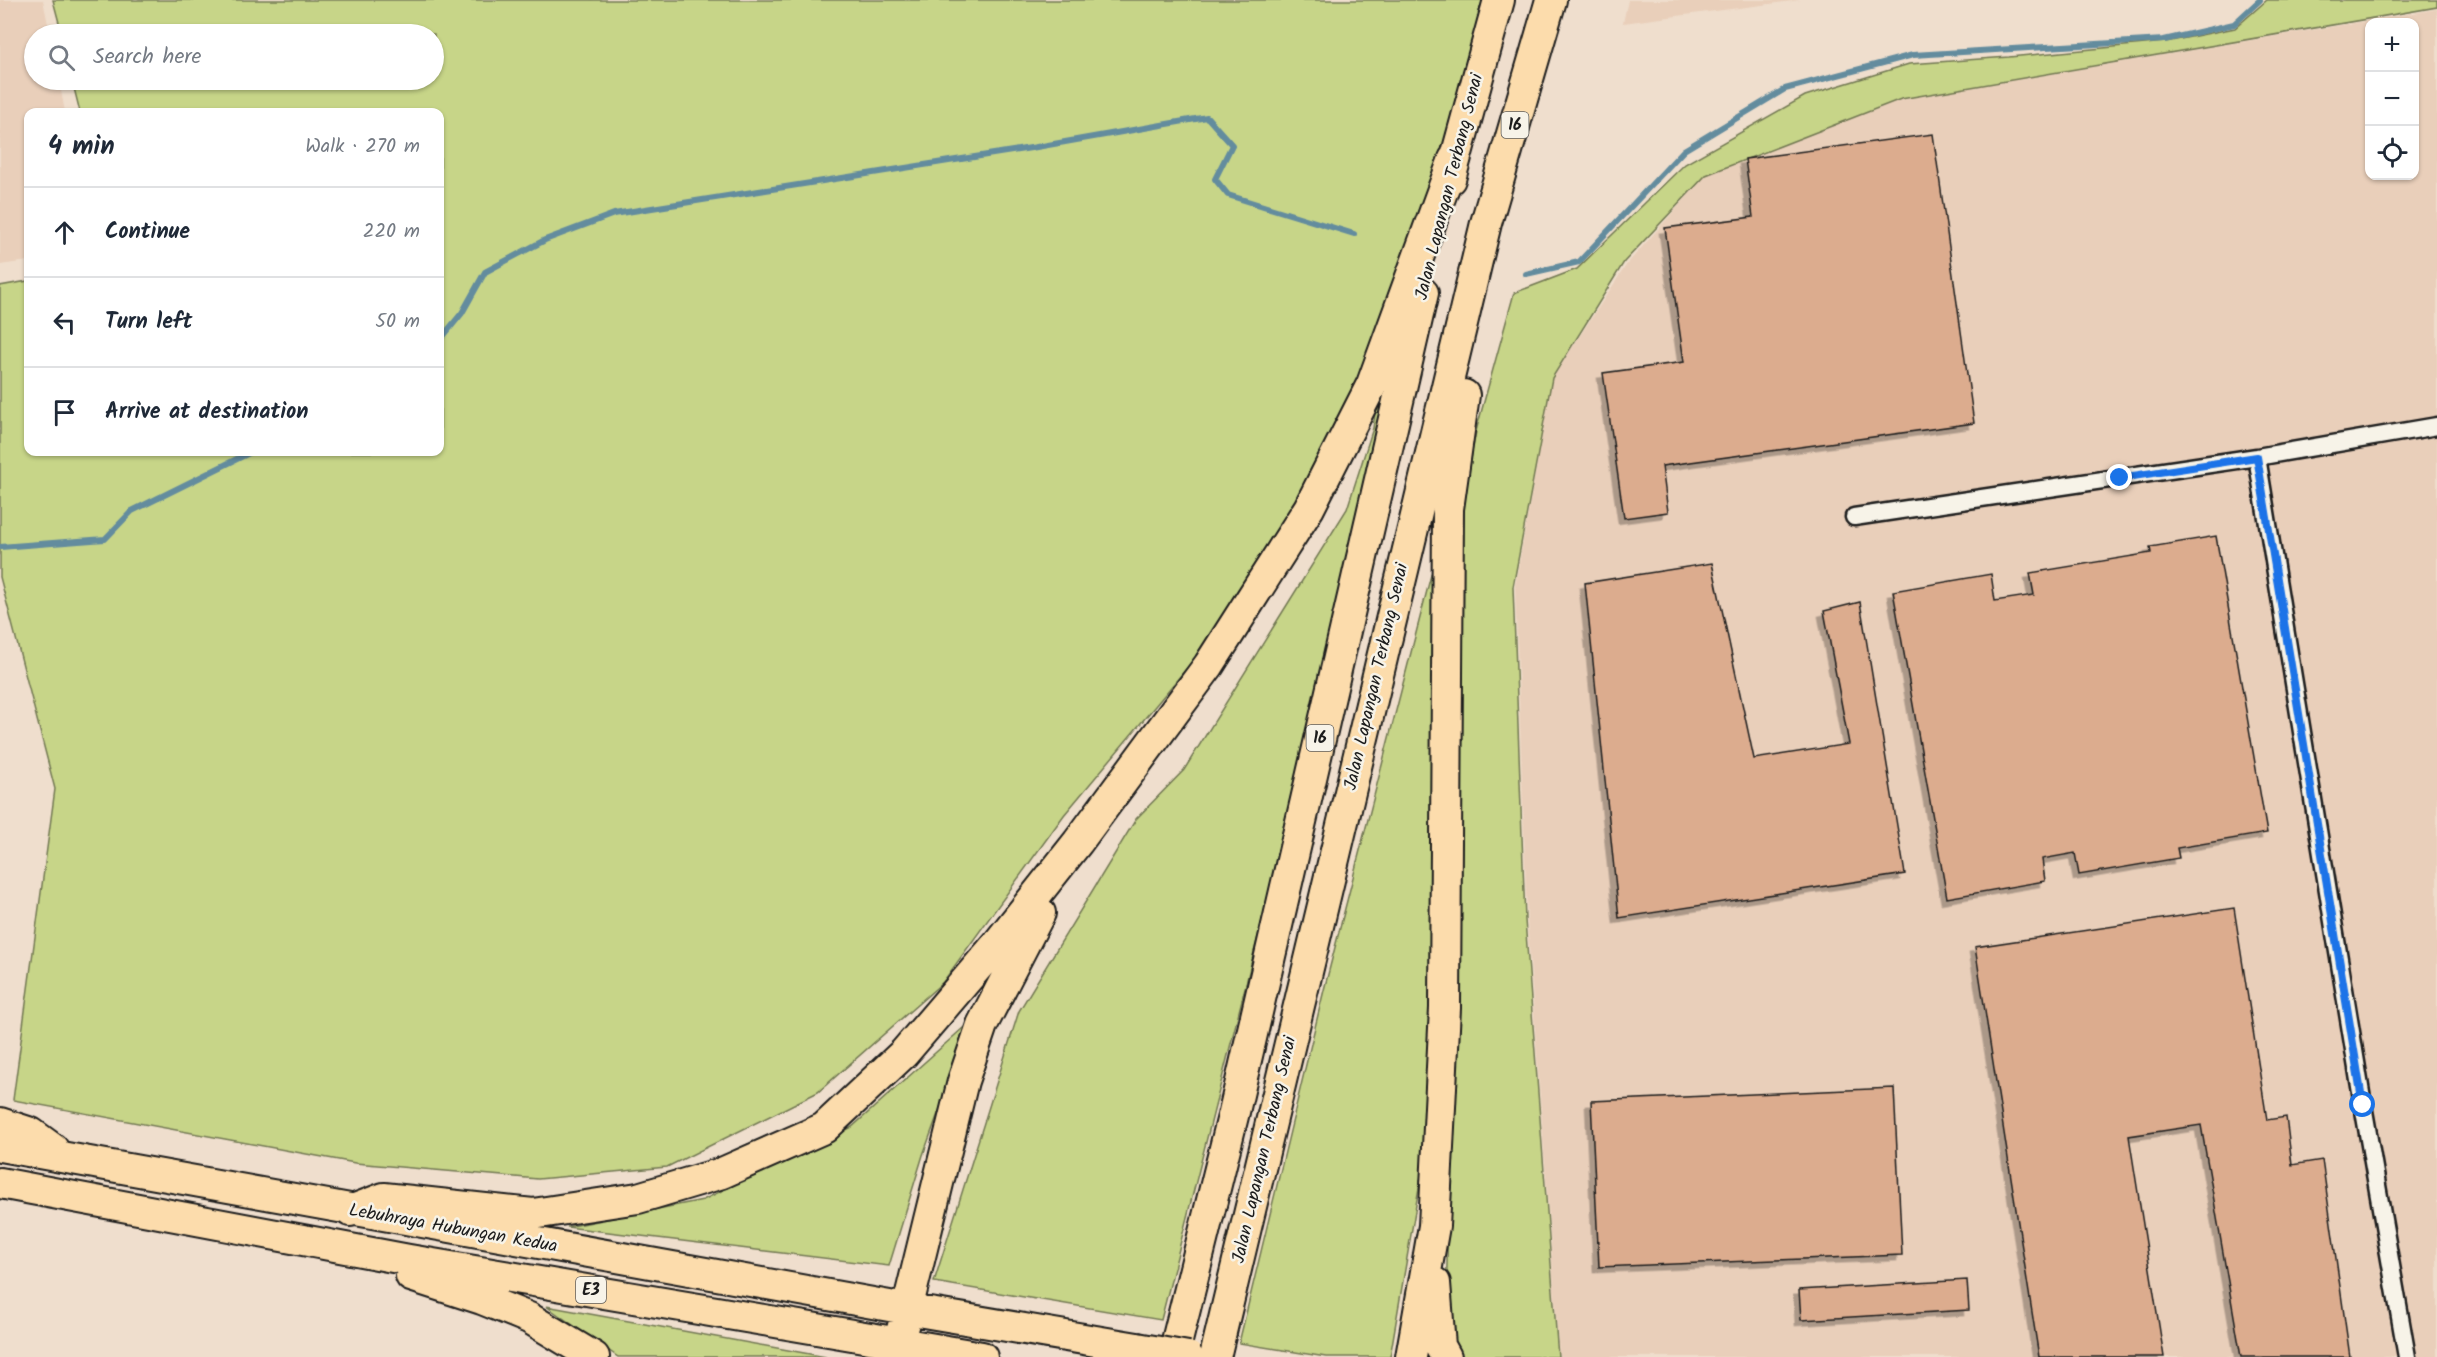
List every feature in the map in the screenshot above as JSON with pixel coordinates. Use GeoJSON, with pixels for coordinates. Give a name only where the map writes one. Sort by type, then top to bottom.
{"type":"FeatureCollection","features":[{"type":"Feature","properties":{"kind":"highway","name":"Jalan Lapangan Terbang Senai"},"geometry":{"type":"LineString","coordinates":[[1173,1357],[1234,1112],[1454,159],[1499,0]]}},
{"type":"Feature","properties":{"kind":"highway","name":"Jalan Lapangan Terbang Senai"},"geometry":{"type":"LineString","coordinates":[[1215,1357],[1486,223],[1551,0]]}},
{"type":"Feature","properties":{"kind":"highway"},"geometry":{"type":"LineString","coordinates":[[350,1210],[384,1198],[533,1214],[638,1198],[722,1173],[824,1128],[904,1053],[998,943],[1078,842],[1209,665],[1309,508],[1372,384],[1454,159]]}},
{"type":"Feature","properties":{"kind":"highway"},"geometry":{"type":"LineString","coordinates":[[1446,1357],[1440,1346],[1435,1293],[1434,1226],[1445,1008],[1448,509],[1458,429],[1481,296],[1486,223]]}},
{"type":"Feature","properties":{"kind":"highway"},"geometry":{"type":"LineString","coordinates":[[898,1350],[906,1309],[963,1081],[982,1024],[1078,842]]}},
{"type":"Feature","properties":{"kind":"highway"},"geometry":{"type":"LineString","coordinates":[[0,1122],[31,1133],[65,1159]]}},
{"type":"Feature","properties":{"kind":"highway","name":"Lebuhraya Hubungan Kedua"},"geometry":{"type":"LineString","coordinates":[[0,1146],[906,1309]]}},
{"type":"Feature","properties":{"kind":"highway","name":"Lebuhraya Hubungan Kedua"},"geometry":{"type":"LineString","coordinates":[[0,1183],[898,1350]]}},
{"type":"Feature","properties":{"kind":"highway"},"geometry":{"type":"LineString","coordinates":[[1411,1357],[1434,1226]]}},
{"type":"Feature","properties":{"kind":"highway"},"geometry":{"type":"LineString","coordinates":[[283,1236],[482,1299],[529,1318],[594,1357]]}},
{"type":"Feature","properties":{"kind":"highway","name":"E3"},"geometry":{"type":"LineString","coordinates":[[906,1309],[1188,1357]]}},
{"type":"Feature","properties":{"kind":"highway","name":"E3"},"geometry":{"type":"LineString","coordinates":[[898,1350],[982,1357]]}},
{"type":"Feature","properties":{"kind":"street"},"geometry":{"type":"LineString","coordinates":[[1854,517],[2257,457],[2437,426]]}},
{"type":"Feature","properties":{"kind":"street"},"geometry":{"type":"LineString","coordinates":[[2257,457],[2363,1105],[2407,1357]]}},
{"type":"Feature","properties":{"kind":"shaded area"},"geometry":{"type":"Polygon","coordinates":[[[0,0],[43,0],[48,24],[24,24],[24,90],[61,90],[64,108],[24,108],[24,262],[0,265],[0,0]]]}},
{"type":"Feature","properties":{"kind":"shaded area"},"geometry":{"type":"Polygon","coordinates":[[[1628,0],[1800,0],[1623,23],[1628,0]]]}},
{"type":"Feature","properties":{"kind":"shaded area"},"geometry":{"type":"Polygon","coordinates":[[[2437,9],[2437,1357],[1559,1357],[1527,920],[1515,586],[1552,378],[1627,264],[1706,175],[1901,99],[2365,21],[2365,180],[2419,180],[2419,18],[2383,18],[2437,9]]]}},
{"type":"Feature","properties":{"kind":"green space"},"geometry":{"type":"Polygon","coordinates":[[[53,0],[1484,0],[1432,197],[1373,368],[1242,602],[1064,815],[943,982],[818,1092],[667,1167],[538,1179],[355,1163],[13,1100],[55,789],[0,577],[0,286],[24,282],[24,456],[444,456],[444,108],[79,108],[74,90],[444,90],[444,24],[59,24],[53,0]]]}},
{"type":"Feature","properties":{"kind":"green space"},"geometry":{"type":"Polygon","coordinates":[[[2267,0],[2437,0],[2437,7],[1901,99],[1706,175],[1624,262],[1552,378],[1513,587],[1525,920],[1558,1357],[1458,1357],[1446,1321],[1460,521],[1476,431],[1514,293],[1577,269],[1685,164],[1805,96],[1909,64],[2166,42],[2235,28],[2267,0]]]}},
{"type":"Feature","properties":{"kind":"green space"},"geometry":{"type":"Polygon","coordinates":[[[1387,405],[1389,418],[1161,1320],[934,1282],[1019,1011],[1136,819],[1184,770],[1347,509],[1373,428],[1375,414],[1380,406],[1387,405]]]}},
{"type":"Feature","properties":{"kind":"green space"},"geometry":{"type":"Polygon","coordinates":[[[1440,540],[1431,855],[1428,1135],[1390,1357],[1326,1357],[1239,1343],[1324,990],[1440,540]]]}},
{"type":"Feature","properties":{"kind":"green space"},"geometry":{"type":"Polygon","coordinates":[[[972,1020],[923,1155],[889,1266],[567,1227],[703,1200],[852,1127],[972,1020]]]}},
{"type":"Feature","properties":{"kind":"green space"},"geometry":{"type":"Polygon","coordinates":[[[546,1306],[826,1357],[618,1357],[546,1306]]]}},
{"type":"Feature","properties":{"kind":"building"},"geometry":{"type":"Polygon","coordinates":[[[1933,134],[1974,423],[1662,466],[1668,512],[1624,518],[1603,373],[1684,362],[1665,228],[1753,217],[1745,159],[1933,134]]]}},
{"type":"Feature","properties":{"kind":"building"},"geometry":{"type":"Polygon","coordinates":[[[2216,536],[2267,833],[2177,848],[2179,858],[2079,875],[2075,853],[2042,859],[2045,881],[1947,898],[1893,591],[1991,574],[1995,601],[2034,595],[2030,573],[2151,553],[2150,547],[2216,536]]]}},
{"type":"Feature","properties":{"kind":"building"},"geometry":{"type":"Polygon","coordinates":[[[1712,563],[1754,759],[1849,744],[1824,611],[1860,602],[1905,874],[1619,918],[1585,583],[1712,563]]]}},
{"type":"Feature","properties":{"kind":"building"},"geometry":{"type":"Polygon","coordinates":[[[2234,908],[2267,1120],[2286,1117],[2292,1165],[2322,1160],[2350,1357],[2241,1357],[2201,1125],[2129,1136],[2164,1357],[2039,1357],[1975,947],[2234,908]]]}},
{"type":"Feature","properties":{"kind":"building"},"geometry":{"type":"Polygon","coordinates":[[[1894,1088],[1902,1255],[1599,1267],[1591,1101],[1894,1088]]]}},
{"type":"Feature","properties":{"kind":"building"},"geometry":{"type":"Polygon","coordinates":[[[1967,1280],[1969,1310],[1801,1320],[1799,1290],[1967,1280]]]}},
{"type":"Feature","properties":{"kind":"waterway"},"geometry":{"type":"LineString","coordinates":[[1526,274],[1579,262],[1684,150],[1785,89],[1913,55],[2164,40],[2234,24],[2260,0]]}},
{"type":"Feature","properties":{"kind":"waterway"},"geometry":{"type":"LineString","coordinates":[[444,335],[462,313],[485,272],[545,240],[614,214],[1031,148],[1207,117],[1232,145],[1215,179],[1228,195],[1354,234]]}},
{"type":"Feature","properties":{"kind":"waterway"},"geometry":{"type":"LineString","coordinates":[[0,547],[105,539],[132,511],[243,456]]}},
{"type":"Feature","properties":{"kind":"route"},"geometry":{"type":"LineString","coordinates":[[2120,478],[2257,457],[2363,1105]]}}]}
